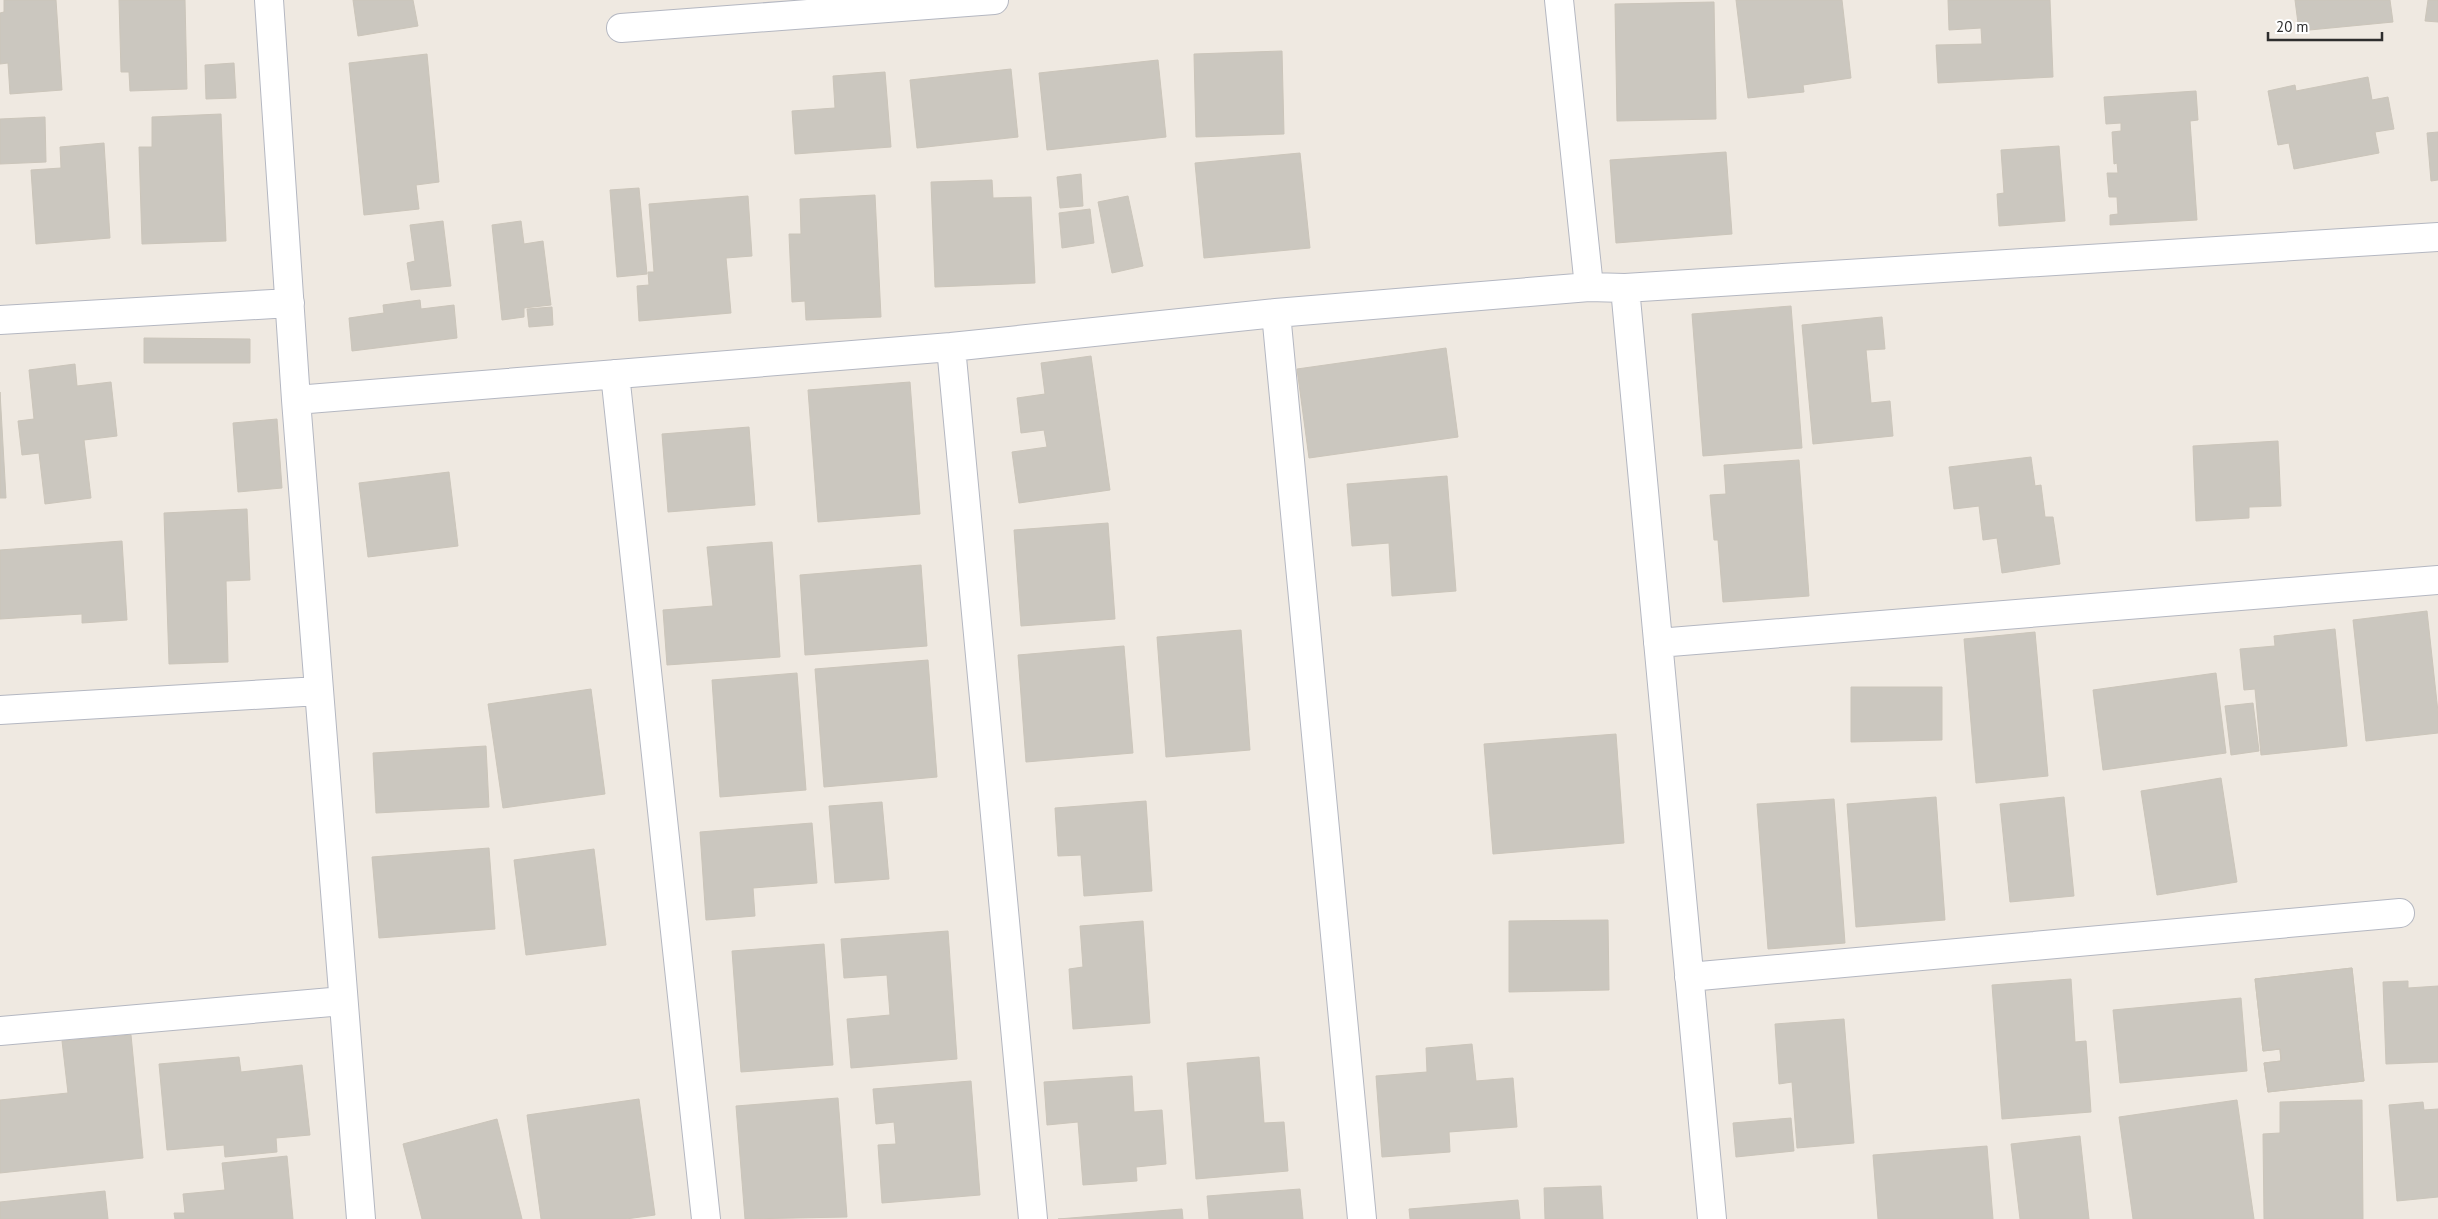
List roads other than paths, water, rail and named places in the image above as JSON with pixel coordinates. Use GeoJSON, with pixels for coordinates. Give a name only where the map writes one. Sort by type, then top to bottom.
{"type":"FeatureCollection","features":[{"type":"Feature","properties":{"kind":"street"},"geometry":{"type":"LineString","coordinates":[[269,0],[296,400],[361,1219]]}},
{"type":"Feature","properties":{"kind":"street"},"geometry":{"type":"LineString","coordinates":[[621,28],[994,0]]}},
{"type":"Feature","properties":{"kind":"street"},"geometry":{"type":"LineString","coordinates":[[1558,0],[1589,287]]}},
{"type":"Feature","properties":{"kind":"street"},"geometry":{"type":"LineString","coordinates":[[296,400],[952,347],[1276,313],[1589,287],[1625,288],[2438,237]]}},
{"type":"Feature","properties":{"kind":"street"},"geometry":{"type":"LineString","coordinates":[[1625,288],[1712,1219]]}},
{"type":"Feature","properties":{"kind":"street"},"geometry":{"type":"LineString","coordinates":[[0,320],[290,304]]}},
{"type":"Feature","properties":{"kind":"street"},"geometry":{"type":"LineString","coordinates":[[1276,313],[1362,1219]]}},
{"type":"Feature","properties":{"kind":"street"},"geometry":{"type":"LineString","coordinates":[[952,347],[1033,1219]]}},
{"type":"Feature","properties":{"kind":"street"},"geometry":{"type":"LineString","coordinates":[[615,374],[706,1219]]}},
{"type":"Feature","properties":{"kind":"street"},"geometry":{"type":"LineString","coordinates":[[1658,643],[2438,580]]}},
{"type":"Feature","properties":{"kind":"street"},"geometry":{"type":"LineString","coordinates":[[0,710],[319,691]]}},
{"type":"Feature","properties":{"kind":"street"},"geometry":{"type":"LineString","coordinates":[[1689,977],[2400,913]]}},
{"type":"Feature","properties":{"kind":"street"},"geometry":{"type":"LineString","coordinates":[[0,1031],[343,1001]]}}]}
